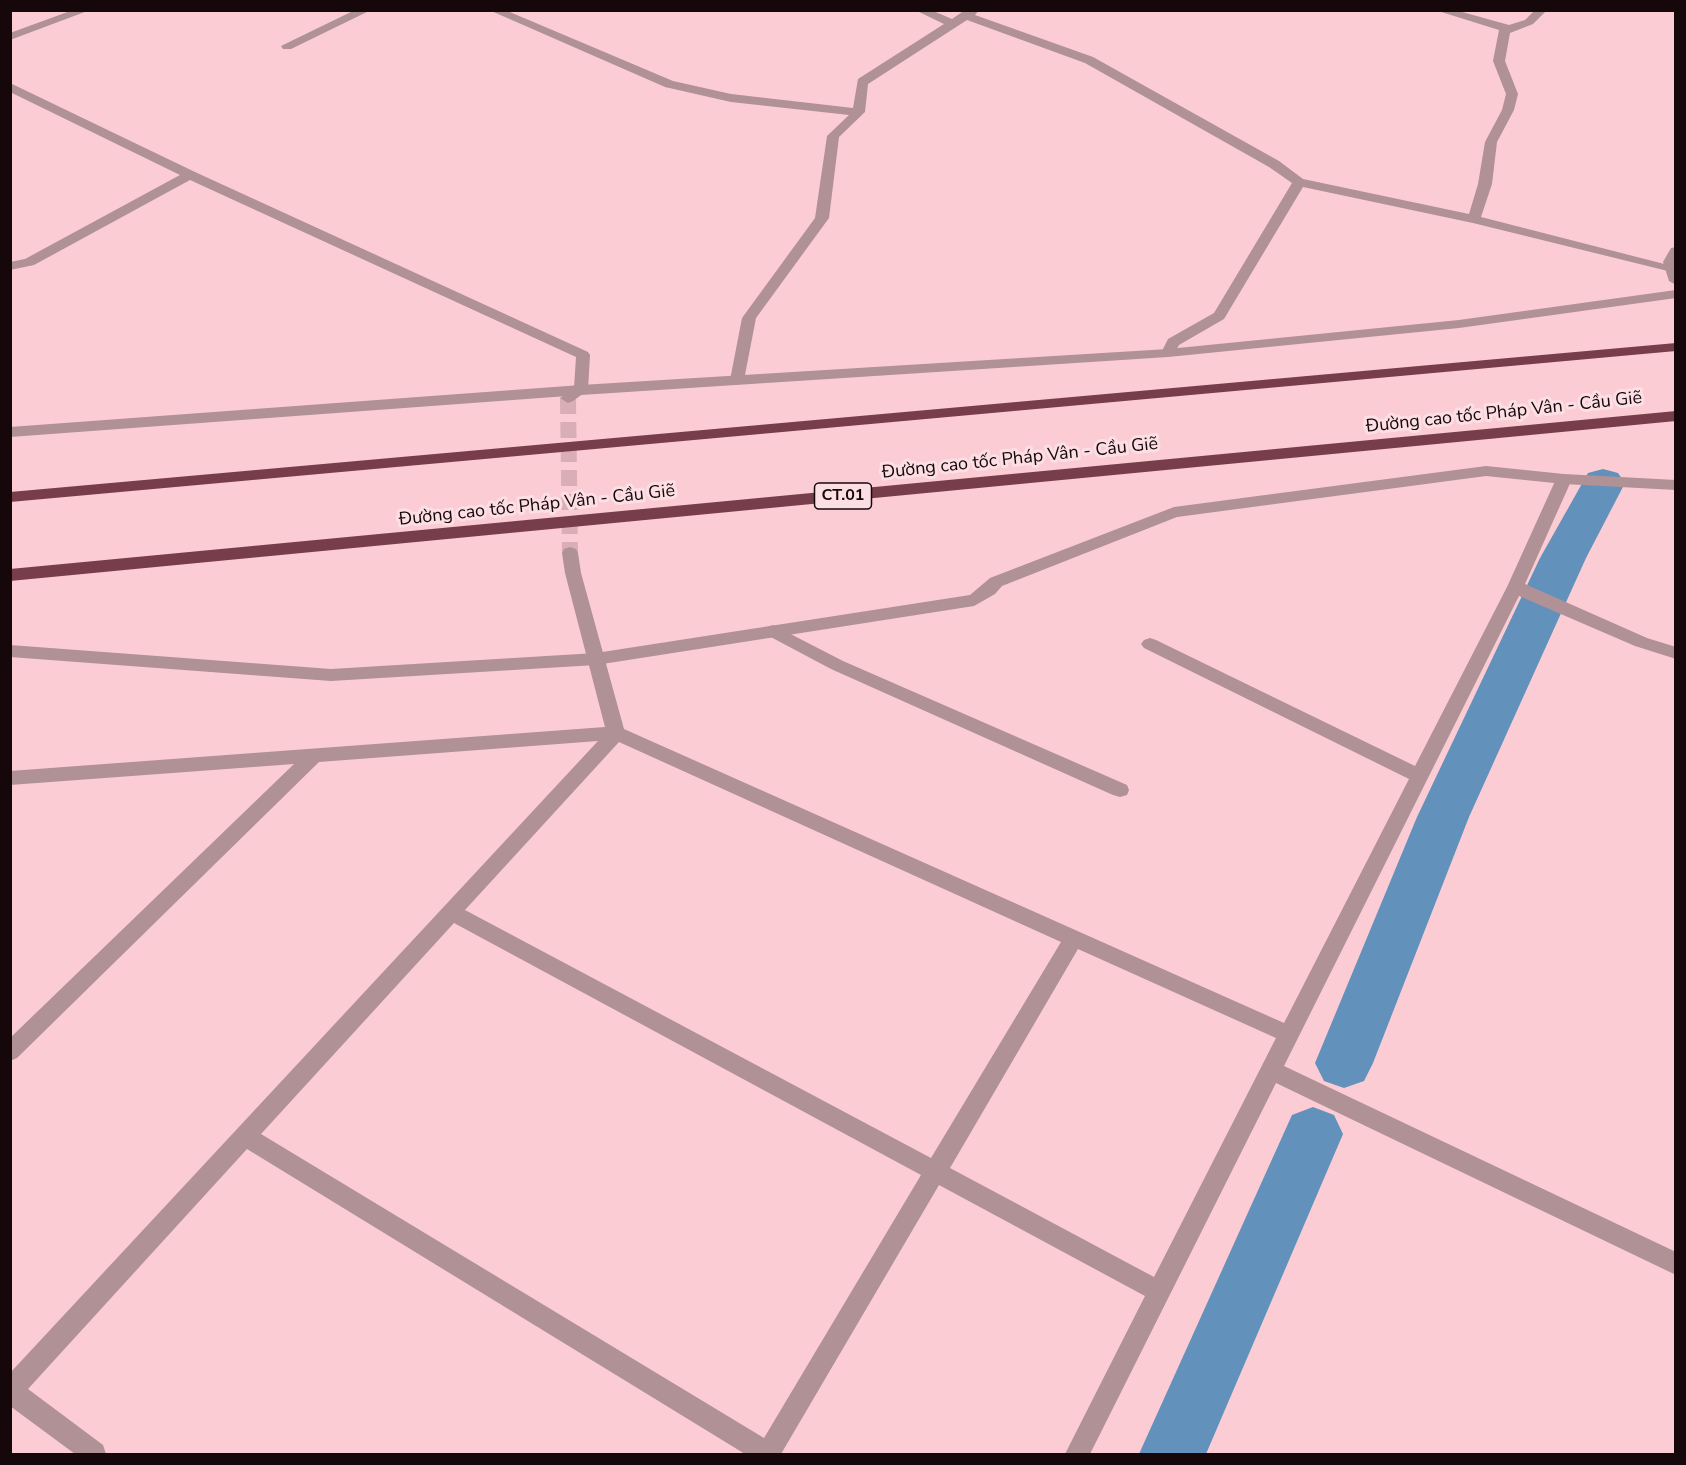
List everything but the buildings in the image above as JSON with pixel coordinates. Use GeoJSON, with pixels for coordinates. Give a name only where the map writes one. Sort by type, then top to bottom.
{"type":"FeatureCollection","features":[{"type":"Feature","properties":{"kind":"highway"},"geometry":{"type":"LineString","coordinates":[[10,497],[1676,347]]}},
{"type":"Feature","properties":{"kind":"highway","name":"Đường cao tốc Pháp Vân - Cầu Giẽ"},"geometry":{"type":"LineString","coordinates":[[10,575],[1676,416]]}},
{"type":"Feature","properties":{"kind":"street"},"geometry":{"type":"LineString","coordinates":[[10,37],[85,10]]}},
{"type":"Feature","properties":{"kind":"street"},"geometry":{"type":"LineString","coordinates":[[287,46],[366,10]]}},
{"type":"Feature","properties":{"kind":"street"},"geometry":{"type":"LineString","coordinates":[[494,10],[669,84],[731,98],[859,112]]}},
{"type":"Feature","properties":{"kind":"street"},"geometry":{"type":"LineString","coordinates":[[920,10],[954,24]]}},
{"type":"Feature","properties":{"kind":"street"},"geometry":{"type":"LineString","coordinates":[[1440,10],[1509,29]]}},
{"type":"Feature","properties":{"kind":"street"},"geometry":{"type":"LineString","coordinates":[[1474,219],[1485,184],[1491,142],[1508,110],[1512,94],[1499,61],[1504,31],[1529,22],[1542,10]]}},
{"type":"Feature","properties":{"kind":"street"},"geometry":{"type":"LineString","coordinates":[[737,380],[750,318],[822,218],[833,136],[859,112],[862,82],[971,13],[1089,60],[1274,164],[1299,182],[1474,219],[1674,275]]}},
{"type":"Feature","properties":{"kind":"street"},"geometry":{"type":"LineString","coordinates":[[10,87],[190,175],[583,355],[574,394]]}},
{"type":"Feature","properties":{"kind":"street"},"geometry":{"type":"LineString","coordinates":[[10,266],[30,262],[190,175]]}},
{"type":"Feature","properties":{"kind":"street"},"geometry":{"type":"LineString","coordinates":[[1168,353],[1173,342],[1219,316],[1299,182]]}},
{"type":"Feature","properties":{"kind":"street"},"geometry":{"type":"LineString","coordinates":[[1674,275],[1670,262],[1676,250]]}},
{"type":"Feature","properties":{"kind":"street"},"geometry":{"type":"LineString","coordinates":[[10,432],[574,394],[737,380],[1168,353],[1459,324],[1676,294]]}},
{"type":"Feature","properties":{"kind":"street"},"geometry":{"type":"LineString","coordinates":[[10,651],[331,675],[593,650],[772,631],[974,600],[996,582],[1174,512],[1486,471],[1564,479],[1676,484]]}},
{"type":"Feature","properties":{"kind":"street"},"geometry":{"type":"LineString","coordinates":[[1077,1455],[1272,1071],[1418,775],[1516,588],[1564,479]]}},
{"type":"Feature","properties":{"kind":"street"},"geometry":{"type":"LineString","coordinates":[[570,553],[580,601],[616,733]]}},
{"type":"Feature","properties":{"kind":"street"},"geometry":{"type":"LineString","coordinates":[[1516,588],[1636,640],[1676,653]]}},
{"type":"Feature","properties":{"kind":"street"},"geometry":{"type":"LineString","coordinates":[[772,631],[837,665],[1120,789]]}},
{"type":"Feature","properties":{"kind":"street"},"geometry":{"type":"LineString","coordinates":[[1150,644],[1418,775]]}},
{"type":"Feature","properties":{"kind":"street"},"geometry":{"type":"LineString","coordinates":[[10,778],[616,733],[1290,1035]]}},
{"type":"Feature","properties":{"kind":"street"},"geometry":{"type":"LineString","coordinates":[[94,1455],[11,1391],[616,733]]}},
{"type":"Feature","properties":{"kind":"street"},"geometry":{"type":"LineString","coordinates":[[10,1052],[314,756]]}},
{"type":"Feature","properties":{"kind":"street"},"geometry":{"type":"LineString","coordinates":[[451,912],[1160,1292]]}},
{"type":"Feature","properties":{"kind":"street"},"geometry":{"type":"LineString","coordinates":[[246,1137],[767,1455],[1074,938]]}},
{"type":"Feature","properties":{"kind":"street"},"geometry":{"type":"LineString","coordinates":[[1272,1071],[1676,1264]]}},
{"type":"Feature","properties":{"kind":"waterway"},"geometry":{"type":"LineString","coordinates":[[1344,1063],[1443,817],[1563,558],[1603,483]]}},
{"type":"Feature","properties":{"kind":"waterway"},"geometry":{"type":"LineString","coordinates":[[1172,1454],[1313,1134]]}},
{"type":"Feature","properties":{"kind":"tunnel"},"geometry":{"type":"LineString","coordinates":[[568,398],[570,553]]}}]}
